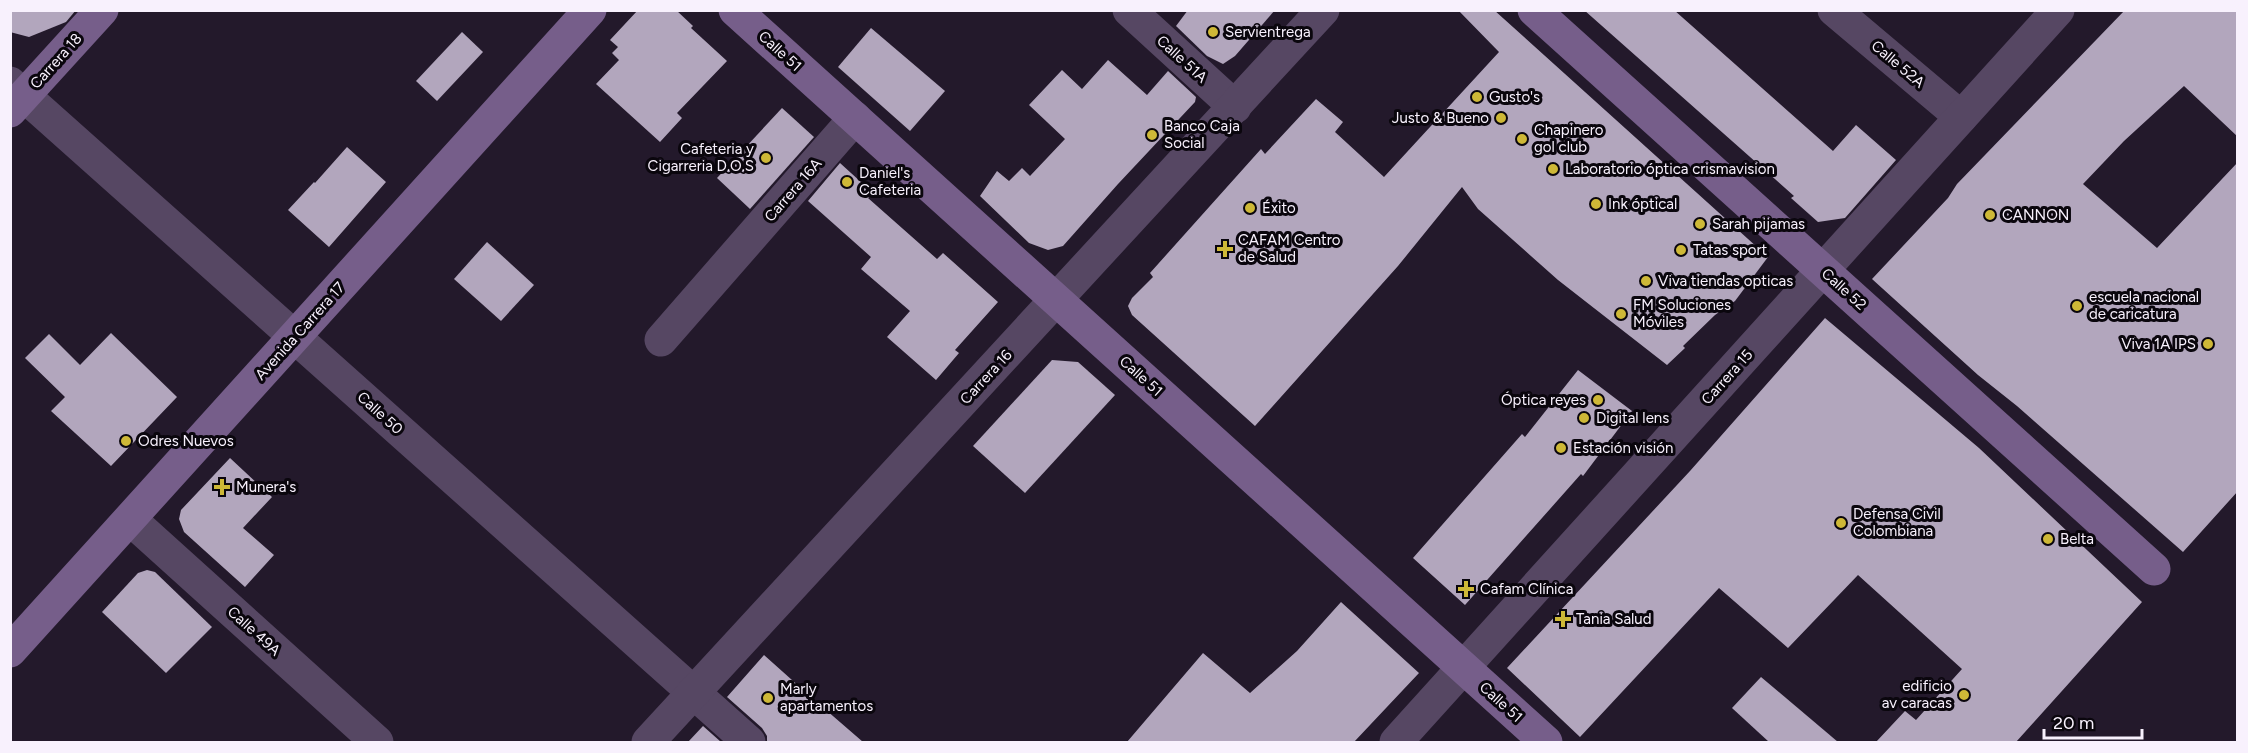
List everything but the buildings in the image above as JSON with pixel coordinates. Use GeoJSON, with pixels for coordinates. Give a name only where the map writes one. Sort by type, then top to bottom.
{"type":"FeatureCollection","features":[{"type":"Feature","properties":{"kind":"street","name":"Carrera 18"},"geometry":{"type":"LineString","coordinates":[[15,97],[102,10]]}},
{"type":"Feature","properties":{"kind":"street","name":"Avenida Carrera 17"},"geometry":{"type":"LineString","coordinates":[[10,651],[590,10]]}},
{"type":"Feature","properties":{"kind":"street","name":"Calle 51"},"geometry":{"type":"LineString","coordinates":[[735,10],[1546,742]]}},
{"type":"Feature","properties":{"kind":"street","name":"Calle 51A"},"geometry":{"type":"LineString","coordinates":[[1129,10],[1235,107]]}},
{"type":"Feature","properties":{"kind":"street","name":"Carrera 16"},"geometry":{"type":"LineString","coordinates":[[648,742],[1323,10]]}},
{"type":"Feature","properties":{"kind":"street","name":"Calle 52"},"geometry":{"type":"LineString","coordinates":[[1534,10],[2154,569]]}},
{"type":"Feature","properties":{"kind":"street","name":"Calle 52A"},"geometry":{"type":"LineString","coordinates":[[1834,10],[1961,117]]}},
{"type":"Feature","properties":{"kind":"street","name":"Carrera 15"},"geometry":{"type":"LineString","coordinates":[[1396,742],[2058,10]]}},
{"type":"Feature","properties":{"kind":"street","name":"Calle 50"},"geometry":{"type":"LineString","coordinates":[[15,97],[295,337],[749,742]]}},
{"type":"Feature","properties":{"kind":"street","name":"Carrera 16A"},"geometry":{"type":"LineString","coordinates":[[661,340],[855,118]]}},
{"type":"Feature","properties":{"kind":"street","name":"Calle 49A"},"geometry":{"type":"LineString","coordinates":[[130,519],[377,742]]}},
{"type":"Feature","properties":{"kind":"place","name":"Servientrega"},"geometry":{"type":"Point","coordinates":[1213,32]}},
{"type":"Feature","properties":{"kind":"place","name":"Gusto's"},"geometry":{"type":"Point","coordinates":[1477,97]}},
{"type":"Feature","properties":{"kind":"place","name":"Justo & Bueno"},"geometry":{"type":"Point","coordinates":[1501,118]}},
{"type":"Feature","properties":{"kind":"place","name":"Banco Caja Social"},"geometry":{"type":"Point","coordinates":[1152,135]}},
{"type":"Feature","properties":{"kind":"place","name":"Chapinero gol club"},"geometry":{"type":"Point","coordinates":[1522,139]}},
{"type":"Feature","properties":{"kind":"place","name":"Cafeteria y Cigarreria D.O.S"},"geometry":{"type":"Point","coordinates":[766,158]}},
{"type":"Feature","properties":{"kind":"place","name":"Laboratorio óptica crismavision"},"geometry":{"type":"Point","coordinates":[1553,169]}},
{"type":"Feature","properties":{"kind":"place","name":"Daniel's Cafeteria"},"geometry":{"type":"Point","coordinates":[847,182]}},
{"type":"Feature","properties":{"kind":"place","name":"Ink óptical"},"geometry":{"type":"Point","coordinates":[1596,204]}},
{"type":"Feature","properties":{"kind":"place","name":"Éxito"},"geometry":{"type":"Point","coordinates":[1250,208]}},
{"type":"Feature","properties":{"kind":"place","name":"CANNON"},"geometry":{"type":"Point","coordinates":[1990,215]}},
{"type":"Feature","properties":{"kind":"place","name":"Sarah pijamas"},"geometry":{"type":"Point","coordinates":[1700,224]}},
{"type":"Feature","properties":{"kind":"place","name":"CAFAM Centro de Salud"},"geometry":{"type":"Point","coordinates":[1225,249]}},
{"type":"Feature","properties":{"kind":"place","name":"Tatas sport"},"geometry":{"type":"Point","coordinates":[1681,250]}},
{"type":"Feature","properties":{"kind":"place","name":"Viva tiendas opticas"},"geometry":{"type":"Point","coordinates":[1646,281]}},
{"type":"Feature","properties":{"kind":"place","name":"escuela nacional de caricatura"},"geometry":{"type":"Point","coordinates":[2077,306]}},
{"type":"Feature","properties":{"kind":"place","name":"FM Soluciones Móviles"},"geometry":{"type":"Point","coordinates":[1621,314]}},
{"type":"Feature","properties":{"kind":"place","name":"Viva 1A IPS"},"geometry":{"type":"Point","coordinates":[2208,344]}},
{"type":"Feature","properties":{"kind":"place","name":"Óptica reyes"},"geometry":{"type":"Point","coordinates":[1598,400]}},
{"type":"Feature","properties":{"kind":"place","name":"Digital lens"},"geometry":{"type":"Point","coordinates":[1584,418]}},
{"type":"Feature","properties":{"kind":"place","name":"Odres Nuevos"},"geometry":{"type":"Point","coordinates":[126,441]}},
{"type":"Feature","properties":{"kind":"place","name":"Estación visión"},"geometry":{"type":"Point","coordinates":[1561,448]}},
{"type":"Feature","properties":{"kind":"place","name":"Munera's"},"geometry":{"type":"Point","coordinates":[222,487]}},
{"type":"Feature","properties":{"kind":"place","name":"Defensa Civil Colombiana"},"geometry":{"type":"Point","coordinates":[1841,523]}},
{"type":"Feature","properties":{"kind":"place","name":"Belta"},"geometry":{"type":"Point","coordinates":[2048,539]}},
{"type":"Feature","properties":{"kind":"place","name":"Cafam Clínica"},"geometry":{"type":"Point","coordinates":[1466,589]}},
{"type":"Feature","properties":{"kind":"place","name":"Tania Salud"},"geometry":{"type":"Point","coordinates":[1563,619]}},
{"type":"Feature","properties":{"kind":"place","name":"edificio av caracas"},"geometry":{"type":"Point","coordinates":[1964,695]}},
{"type":"Feature","properties":{"kind":"place","name":"Marly apartamentos"},"geometry":{"type":"Point","coordinates":[768,698]}}]}
